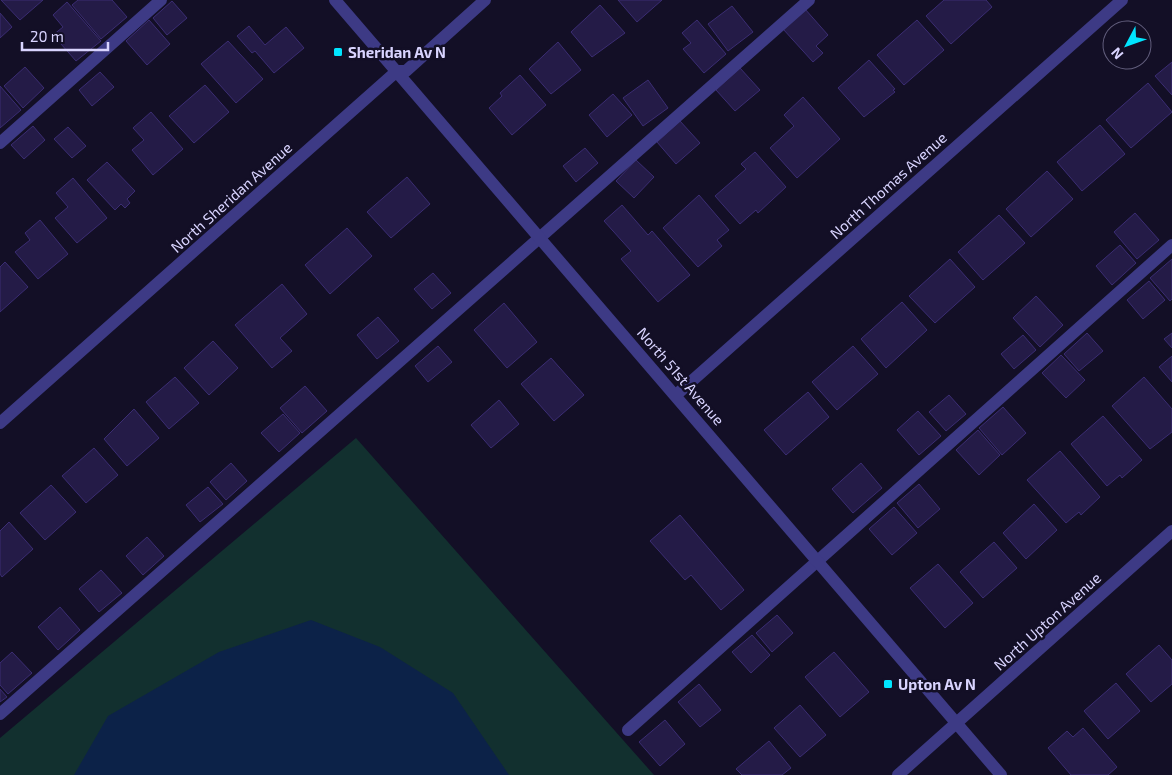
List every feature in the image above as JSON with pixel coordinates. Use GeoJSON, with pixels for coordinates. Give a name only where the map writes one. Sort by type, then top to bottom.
{"type":"FeatureCollection","features":[{"type":"Feature","properties":{"kind":"street"},"geometry":{"type":"LineString","coordinates":[[0,142],[161,0]]}},
{"type":"Feature","properties":{"kind":"street","name":"North 51st Avenue"},"geometry":{"type":"LineString","coordinates":[[335,0],[820,561],[1001,775]]}},
{"type":"Feature","properties":{"kind":"street","name":"North Sheridan Avenue"},"geometry":{"type":"LineString","coordinates":[[0,423],[397,72],[406,71],[485,0]]}},
{"type":"Feature","properties":{"kind":"street"},"geometry":{"type":"LineString","coordinates":[[0,714],[809,0]]}},
{"type":"Feature","properties":{"kind":"street","name":"North Thomas Avenue"},"geometry":{"type":"LineString","coordinates":[[676,395],[1122,0]]}},
{"type":"Feature","properties":{"kind":"street"},"geometry":{"type":"LineString","coordinates":[[628,730],[820,561],[1172,245]]}},
{"type":"Feature","properties":{"kind":"street","name":"North Upton Avenue"},"geometry":{"type":"LineString","coordinates":[[898,775],[1172,531]]}},
{"type":"Feature","properties":{"kind":"green space"},"geometry":{"type":"Polygon","coordinates":[[[356,438],[654,775],[0,775],[0,738],[356,438]]]}},
{"type":"Feature","properties":{"kind":"water"},"geometry":{"type":"Polygon","coordinates":[[[311,620],[380,647],[453,693],[509,775],[74,775],[108,716],[219,652],[311,620]]]}},
{"type":"Feature","properties":{"kind":"building"},"geometry":{"type":"Polygon","coordinates":[[[1,0],[43,0],[20,20],[1,0]]]}},
{"type":"Feature","properties":{"kind":"building"},"geometry":{"type":"Polygon","coordinates":[[[78,0],[112,0],[127,17],[101,39],[72,5],[78,0]]]}},
{"type":"Feature","properties":{"kind":"building"},"geometry":{"type":"Polygon","coordinates":[[[618,0],[662,0],[637,22],[618,0]]]}},
{"type":"Feature","properties":{"kind":"building"},"geometry":{"type":"Polygon","coordinates":[[[944,0],[986,0],[992,7],[951,44],[926,16],[944,0]]]}},
{"type":"Feature","properties":{"kind":"building"},"geometry":{"type":"Polygon","coordinates":[[[172,1],[187,18],[167,35],[153,18],[172,1]]]}},
{"type":"Feature","properties":{"kind":"building"},"geometry":{"type":"Polygon","coordinates":[[[67,2],[101,41],[76,61],[53,35],[63,27],[53,15],[67,2]]]}},
{"type":"Feature","properties":{"kind":"building"},"geometry":{"type":"Polygon","coordinates":[[[600,5],[625,33],[592,57],[571,32],[600,5]]]}},
{"type":"Feature","properties":{"kind":"building"},"geometry":{"type":"Polygon","coordinates":[[[732,6],[753,32],[728,51],[708,24],[732,6]]]}},
{"type":"Feature","properties":{"kind":"building"},"geometry":{"type":"Polygon","coordinates":[[[805,9],[828,35],[816,46],[823,53],[813,62],[783,29],[805,9]]]}},
{"type":"Feature","properties":{"kind":"building"},"geometry":{"type":"Polygon","coordinates":[[[0,13],[12,27],[0,38],[0,13]]]}},
{"type":"Feature","properties":{"kind":"building"},"geometry":{"type":"Polygon","coordinates":[[[149,20],[170,44],[147,65],[126,41],[149,20]]]}},
{"type":"Feature","properties":{"kind":"building"},"geometry":{"type":"Polygon","coordinates":[[[697,20],[726,54],[704,73],[683,49],[691,43],[682,33],[697,20]]]}},
{"type":"Feature","properties":{"kind":"building"},"geometry":{"type":"Polygon","coordinates":[[[917,20],[944,50],[904,85],[877,55],[917,20]]]}},
{"type":"Feature","properties":{"kind":"building"},"geometry":{"type":"Polygon","coordinates":[[[249,26],[265,45],[286,27],[304,48],[274,73],[255,51],[252,53],[237,36],[249,26]]]}},
{"type":"Feature","properties":{"kind":"building"},"geometry":{"type":"Polygon","coordinates":[[[228,41],[263,79],[236,103],[201,64],[228,41]]]}},
{"type":"Feature","properties":{"kind":"building"},"geometry":{"type":"Polygon","coordinates":[[[558,42],[581,70],[551,94],[529,69],[558,42]]]}},
{"type":"Feature","properties":{"kind":"building"},"geometry":{"type":"Polygon","coordinates":[[[869,60],[895,89],[893,90],[895,92],[864,117],[838,88],[869,60]]]}},
{"type":"Feature","properties":{"kind":"building"},"geometry":{"type":"Polygon","coordinates":[[[1172,62],[1172,95],[1155,76],[1172,62]]]}},
{"type":"Feature","properties":{"kind":"building"},"geometry":{"type":"Polygon","coordinates":[[[25,67],[44,88],[23,108],[4,86],[25,67]]]}},
{"type":"Feature","properties":{"kind":"building"},"geometry":{"type":"Polygon","coordinates":[[[740,68],[760,90],[735,111],[716,90],[740,68]]]}},
{"type":"Feature","properties":{"kind":"building"},"geometry":{"type":"Polygon","coordinates":[[[100,72],[114,87],[92,106],[79,90],[100,72]]]}},
{"type":"Feature","properties":{"kind":"building"},"geometry":{"type":"Polygon","coordinates":[[[520,75],[546,105],[512,135],[489,108],[502,96],[500,93],[520,75]]]}},
{"type":"Feature","properties":{"kind":"building"},"geometry":{"type":"Polygon","coordinates":[[[648,80],[668,108],[643,126],[623,98],[648,80]]]}},
{"type":"Feature","properties":{"kind":"building"},"geometry":{"type":"Polygon","coordinates":[[[1148,83],[1172,112],[1131,148],[1106,120],[1148,83]]]}},
{"type":"Feature","properties":{"kind":"building"},"geometry":{"type":"Polygon","coordinates":[[[205,85],[229,112],[194,143],[169,116],[205,85]]]}},
{"type":"Feature","properties":{"kind":"building"},"geometry":{"type":"Polygon","coordinates":[[[0,86],[21,110],[0,128],[0,86]]]}},
{"type":"Feature","properties":{"kind":"building"},"geometry":{"type":"Polygon","coordinates":[[[613,94],[632,115],[607,137],[589,115],[613,94]]]}},
{"type":"Feature","properties":{"kind":"building"},"geometry":{"type":"Polygon","coordinates":[[[803,97],[840,139],[797,178],[770,148],[794,126],[784,115],[803,97]]]}},
{"type":"Feature","properties":{"kind":"building"},"geometry":{"type":"Polygon","coordinates":[[[151,112],[183,149],[153,175],[132,150],[144,140],[133,128],[151,112]]]}},
{"type":"Feature","properties":{"kind":"building"},"geometry":{"type":"Polygon","coordinates":[[[680,121],[700,143],[676,164],[657,142],[680,121]]]}},
{"type":"Feature","properties":{"kind":"building"},"geometry":{"type":"Polygon","coordinates":[[[1100,125],[1125,154],[1082,191],[1057,162],[1100,125]]]}},
{"type":"Feature","properties":{"kind":"building"},"geometry":{"type":"Polygon","coordinates":[[[33,126],[45,140],[24,159],[11,145],[33,126]]]}},
{"type":"Feature","properties":{"kind":"building"},"geometry":{"type":"Polygon","coordinates":[[[68,127],[86,146],[72,158],[54,139],[68,127]]]}},
{"type":"Feature","properties":{"kind":"building"},"geometry":{"type":"Polygon","coordinates":[[[585,148],[598,163],[576,182],[563,166],[585,148]]]}},
{"type":"Feature","properties":{"kind":"building"},"geometry":{"type":"Polygon","coordinates":[[[755,152],[786,187],[758,213],[756,210],[740,224],[715,196],[746,169],[741,164],[755,152]]]}},
{"type":"Feature","properties":{"kind":"building"},"geometry":{"type":"Polygon","coordinates":[[[636,160],[654,177],[634,198],[616,181],[636,160]]]}},
{"type":"Feature","properties":{"kind":"building"},"geometry":{"type":"Polygon","coordinates":[[[107,162],[135,191],[127,199],[130,203],[125,208],[121,204],[115,210],[87,180],[107,162]]]}},
{"type":"Feature","properties":{"kind":"building"},"geometry":{"type":"Polygon","coordinates":[[[1047,171],[1073,199],[1031,237],[1006,209],[1047,171]]]}},
{"type":"Feature","properties":{"kind":"building"},"geometry":{"type":"Polygon","coordinates":[[[407,177],[430,204],[391,238],[367,212],[407,177]]]}},
{"type":"Feature","properties":{"kind":"building"},"geometry":{"type":"Polygon","coordinates":[[[73,178],[107,218],[77,243],[55,218],[68,207],[56,193],[73,178]]]}},
{"type":"Feature","properties":{"kind":"building"},"geometry":{"type":"Polygon","coordinates":[[[699,195],[729,230],[717,240],[722,246],[698,267],[663,228],[699,195]]]}},
{"type":"Feature","properties":{"kind":"building"},"geometry":{"type":"Polygon","coordinates":[[[622,205],[648,235],[652,231],[690,275],[658,302],[621,259],[631,251],[604,221],[622,205]]]}},
{"type":"Feature","properties":{"kind":"building"},"geometry":{"type":"Polygon","coordinates":[[[1135,213],[1159,240],[1137,259],[1114,232],[1135,213]]]}},
{"type":"Feature","properties":{"kind":"building"},"geometry":{"type":"Polygon","coordinates":[[[999,215],[1025,243],[983,280],[958,252],[999,215]]]}},
{"type":"Feature","properties":{"kind":"building"},"geometry":{"type":"Polygon","coordinates":[[[40,220],[68,254],[38,279],[15,252],[30,240],[25,233],[40,220]]]}},
{"type":"Feature","properties":{"kind":"building"},"geometry":{"type":"Polygon","coordinates":[[[347,228],[372,256],[330,294],[305,265],[347,228]]]}},
{"type":"Feature","properties":{"kind":"building"},"geometry":{"type":"Polygon","coordinates":[[[1120,245],[1136,263],[1112,285],[1096,266],[1120,245]]]}},
{"type":"Feature","properties":{"kind":"building"},"geometry":{"type":"Polygon","coordinates":[[[950,259],[975,287],[935,323],[909,296],[950,259]]]}},
{"type":"Feature","properties":{"kind":"building"},"geometry":{"type":"Polygon","coordinates":[[[1172,259],[1172,299],[1170,301],[1150,278],[1172,259]]]}},
{"type":"Feature","properties":{"kind":"building"},"geometry":{"type":"Polygon","coordinates":[[[5,262],[28,287],[0,312],[0,267],[5,262]]]}},
{"type":"Feature","properties":{"kind":"building"},"geometry":{"type":"Polygon","coordinates":[[[433,273],[451,293],[432,309],[414,289],[433,273]]]}},
{"type":"Feature","properties":{"kind":"building"},"geometry":{"type":"Polygon","coordinates":[[[1149,281],[1165,300],[1143,319],[1127,300],[1149,281]]]}},
{"type":"Feature","properties":{"kind":"building"},"geometry":{"type":"Polygon","coordinates":[[[282,284],[307,314],[280,338],[292,351],[272,368],[235,325],[282,284]]]}},
{"type":"Feature","properties":{"kind":"building"},"geometry":{"type":"Polygon","coordinates":[[[1036,296],[1063,325],[1040,347],[1013,318],[1036,296]]]}},
{"type":"Feature","properties":{"kind":"building"},"geometry":{"type":"Polygon","coordinates":[[[902,302],[927,330],[886,368],[861,339],[902,302]]]}},
{"type":"Feature","properties":{"kind":"building"},"geometry":{"type":"Polygon","coordinates":[[[504,303],[537,342],[507,368],[474,330],[504,303]]]}},
{"type":"Feature","properties":{"kind":"building"},"geometry":{"type":"Polygon","coordinates":[[[378,317],[399,341],[377,359],[357,335],[378,317]]]}},
{"type":"Feature","properties":{"kind":"building"},"geometry":{"type":"Polygon","coordinates":[[[1087,333],[1103,351],[1079,371],[1064,354],[1087,333]]]}},
{"type":"Feature","properties":{"kind":"building"},"geometry":{"type":"Polygon","coordinates":[[[1172,333],[1172,348],[1164,339],[1172,333]]]}},
{"type":"Feature","properties":{"kind":"building"},"geometry":{"type":"Polygon","coordinates":[[[1023,335],[1036,350],[1014,369],[1001,354],[1023,335]]]}},
{"type":"Feature","properties":{"kind":"building"},"geometry":{"type":"Polygon","coordinates":[[[213,341],[238,368],[209,395],[184,368],[213,341]]]}},
{"type":"Feature","properties":{"kind":"building"},"geometry":{"type":"Polygon","coordinates":[[[438,346],[452,362],[428,382],[415,366],[438,346]]]}},
{"type":"Feature","properties":{"kind":"building"},"geometry":{"type":"Polygon","coordinates":[[[853,346],[878,374],[837,410],[812,382],[853,346]]]}},
{"type":"Feature","properties":{"kind":"building"},"geometry":{"type":"Polygon","coordinates":[[[1061,355],[1085,380],[1066,398],[1042,373],[1061,355]]]}},
{"type":"Feature","properties":{"kind":"building"},"geometry":{"type":"Polygon","coordinates":[[[1172,356],[1172,382],[1159,367],[1172,356]]]}},
{"type":"Feature","properties":{"kind":"building"},"geometry":{"type":"Polygon","coordinates":[[[551,358],[584,395],[554,421],[521,384],[551,358]]]}},
{"type":"Feature","properties":{"kind":"building"},"geometry":{"type":"Polygon","coordinates":[[[175,377],[199,403],[169,429],[146,402],[175,377]]]}},
{"type":"Feature","properties":{"kind":"building"},"geometry":{"type":"Polygon","coordinates":[[[1144,377],[1172,409],[1172,432],[1150,449],[1112,406],[1144,377]]]}},
{"type":"Feature","properties":{"kind":"building"},"geometry":{"type":"Polygon","coordinates":[[[305,386],[327,411],[302,433],[280,408],[305,386]]]}},
{"type":"Feature","properties":{"kind":"building"},"geometry":{"type":"Polygon","coordinates":[[[808,392],[829,417],[786,455],[764,430],[808,392]]]}},
{"type":"Feature","properties":{"kind":"building"},"geometry":{"type":"Polygon","coordinates":[[[949,395],[966,414],[946,431],[929,412],[949,395]]]}},
{"type":"Feature","properties":{"kind":"building"},"geometry":{"type":"Polygon","coordinates":[[[499,400],[519,424],[491,448],[471,425],[499,400]]]}},
{"type":"Feature","properties":{"kind":"building"},"geometry":{"type":"Polygon","coordinates":[[[1003,407],[1026,433],[1002,455],[979,428],[1003,407]]]}},
{"type":"Feature","properties":{"kind":"building"},"geometry":{"type":"Polygon","coordinates":[[[134,409],[159,438],[127,466],[104,439],[134,409]]]}},
{"type":"Feature","properties":{"kind":"building"},"geometry":{"type":"Polygon","coordinates":[[[918,411],[941,436],[919,455],[897,430],[918,411]]]}},
{"type":"Feature","properties":{"kind":"building"},"geometry":{"type":"Polygon","coordinates":[[[283,414],[300,433],[279,452],[261,433],[283,414]]]}},
{"type":"Feature","properties":{"kind":"building"},"geometry":{"type":"Polygon","coordinates":[[[1103,416],[1142,460],[1122,478],[1120,475],[1107,486],[1071,444],[1103,416]]]}},
{"type":"Feature","properties":{"kind":"building"},"geometry":{"type":"Polygon","coordinates":[[[978,430],[1000,455],[979,475],[956,450],[978,430]]]}},
{"type":"Feature","properties":{"kind":"building"},"geometry":{"type":"Polygon","coordinates":[[[94,448],[118,475],[86,503],[62,476],[94,448]]]}},
{"type":"Feature","properties":{"kind":"building"},"geometry":{"type":"Polygon","coordinates":[[[1060,451],[1100,497],[1081,515],[1079,512],[1066,523],[1027,480],[1060,451]]]}},
{"type":"Feature","properties":{"kind":"building"},"geometry":{"type":"Polygon","coordinates":[[[231,463],[247,481],[226,500],[210,482],[231,463]]]}},
{"type":"Feature","properties":{"kind":"building"},"geometry":{"type":"Polygon","coordinates":[[[861,463],[882,488],[853,513],[832,489],[861,463]]]}},
{"type":"Feature","properties":{"kind":"building"},"geometry":{"type":"Polygon","coordinates":[[[919,484],[940,509],[918,528],[897,503],[919,484]]]}},
{"type":"Feature","properties":{"kind":"building"},"geometry":{"type":"Polygon","coordinates":[[[51,485],[76,512],[45,540],[20,513],[51,485]]]}},
{"type":"Feature","properties":{"kind":"building"},"geometry":{"type":"Polygon","coordinates":[[[208,487],[223,504],[200,522],[186,505],[208,487]]]}},
{"type":"Feature","properties":{"kind":"building"},"geometry":{"type":"Polygon","coordinates":[[[1034,504],[1057,530],[1026,559],[1003,533],[1034,504]]]}},
{"type":"Feature","properties":{"kind":"building"},"geometry":{"type":"Polygon","coordinates":[[[894,507],[917,533],[892,555],[869,529],[894,507]]]}},
{"type":"Feature","properties":{"kind":"building"},"geometry":{"type":"Polygon","coordinates":[[[680,515],[744,590],[721,610],[691,575],[685,580],[650,541],[680,515]]]}},
{"type":"Feature","properties":{"kind":"building"},"geometry":{"type":"Polygon","coordinates":[[[9,522],[33,549],[2,577],[0,574],[0,531],[9,522]]]}},
{"type":"Feature","properties":{"kind":"building"},"geometry":{"type":"Polygon","coordinates":[[[147,537],[164,556],[143,575],[126,556],[147,537]]]}},
{"type":"Feature","properties":{"kind":"building"},"geometry":{"type":"Polygon","coordinates":[[[994,542],[1017,568],[983,598],[960,572],[994,542]]]}},
{"type":"Feature","properties":{"kind":"building"},"geometry":{"type":"Polygon","coordinates":[[[938,564],[973,603],[945,628],[910,588],[938,564]]]}},
{"type":"Feature","properties":{"kind":"building"},"geometry":{"type":"Polygon","coordinates":[[[101,570],[122,593],[99,612],[79,589],[101,570]]]}},
{"type":"Feature","properties":{"kind":"building"},"geometry":{"type":"Polygon","coordinates":[[[60,607],[80,630],[58,650],[38,627],[60,607]]]}},
{"type":"Feature","properties":{"kind":"building"},"geometry":{"type":"Polygon","coordinates":[[[777,615],[793,633],[772,652],[756,633],[777,615]]]}},
{"type":"Feature","properties":{"kind":"building"},"geometry":{"type":"Polygon","coordinates":[[[752,635],[770,655],[751,673],[732,652],[752,635]]]}},
{"type":"Feature","properties":{"kind":"building"},"geometry":{"type":"Polygon","coordinates":[[[1159,645],[1172,660],[1172,684],[1151,702],[1126,674],[1159,645]]]}},
{"type":"Feature","properties":{"kind":"building"},"geometry":{"type":"Polygon","coordinates":[[[12,652],[32,673],[8,694],[0,685],[0,663],[12,652]]]}},
{"type":"Feature","properties":{"kind":"building"},"geometry":{"type":"Polygon","coordinates":[[[834,652],[869,692],[840,717],[805,677],[834,652]]]}},
{"type":"Feature","properties":{"kind":"building"},"geometry":{"type":"Polygon","coordinates":[[[1116,683],[1140,711],[1108,739],[1084,711],[1116,683]]]}},
{"type":"Feature","properties":{"kind":"building"},"geometry":{"type":"Polygon","coordinates":[[[699,684],[721,710],[700,727],[678,702],[699,684]]]}},
{"type":"Feature","properties":{"kind":"building"},"geometry":{"type":"Polygon","coordinates":[[[0,689],[7,697],[0,702],[0,689]]]}},
{"type":"Feature","properties":{"kind":"building"},"geometry":{"type":"Polygon","coordinates":[[[800,705],[826,735],[800,757],[774,728],[800,705]]]}},
{"type":"Feature","properties":{"kind":"building"},"geometry":{"type":"Polygon","coordinates":[[[665,720],[685,744],[660,766],[639,742],[665,720]]]}},
{"type":"Feature","properties":{"kind":"building"},"geometry":{"type":"Polygon","coordinates":[[[1083,728],[1117,767],[1108,775],[1071,775],[1048,748],[1067,731],[1073,737],[1083,728]]]}},
{"type":"Feature","properties":{"kind":"building"},"geometry":{"type":"Polygon","coordinates":[[[769,741],[791,768],[782,775],[742,775],[736,769],[769,741]]]}},
{"type":"Feature","properties":{"kind":"place","name":"Sheridan Av N"},"geometry":{"type":"Point","coordinates":[338,52]}},
{"type":"Feature","properties":{"kind":"place","name":"Upton Av N"},"geometry":{"type":"Point","coordinates":[888,684]}}]}
